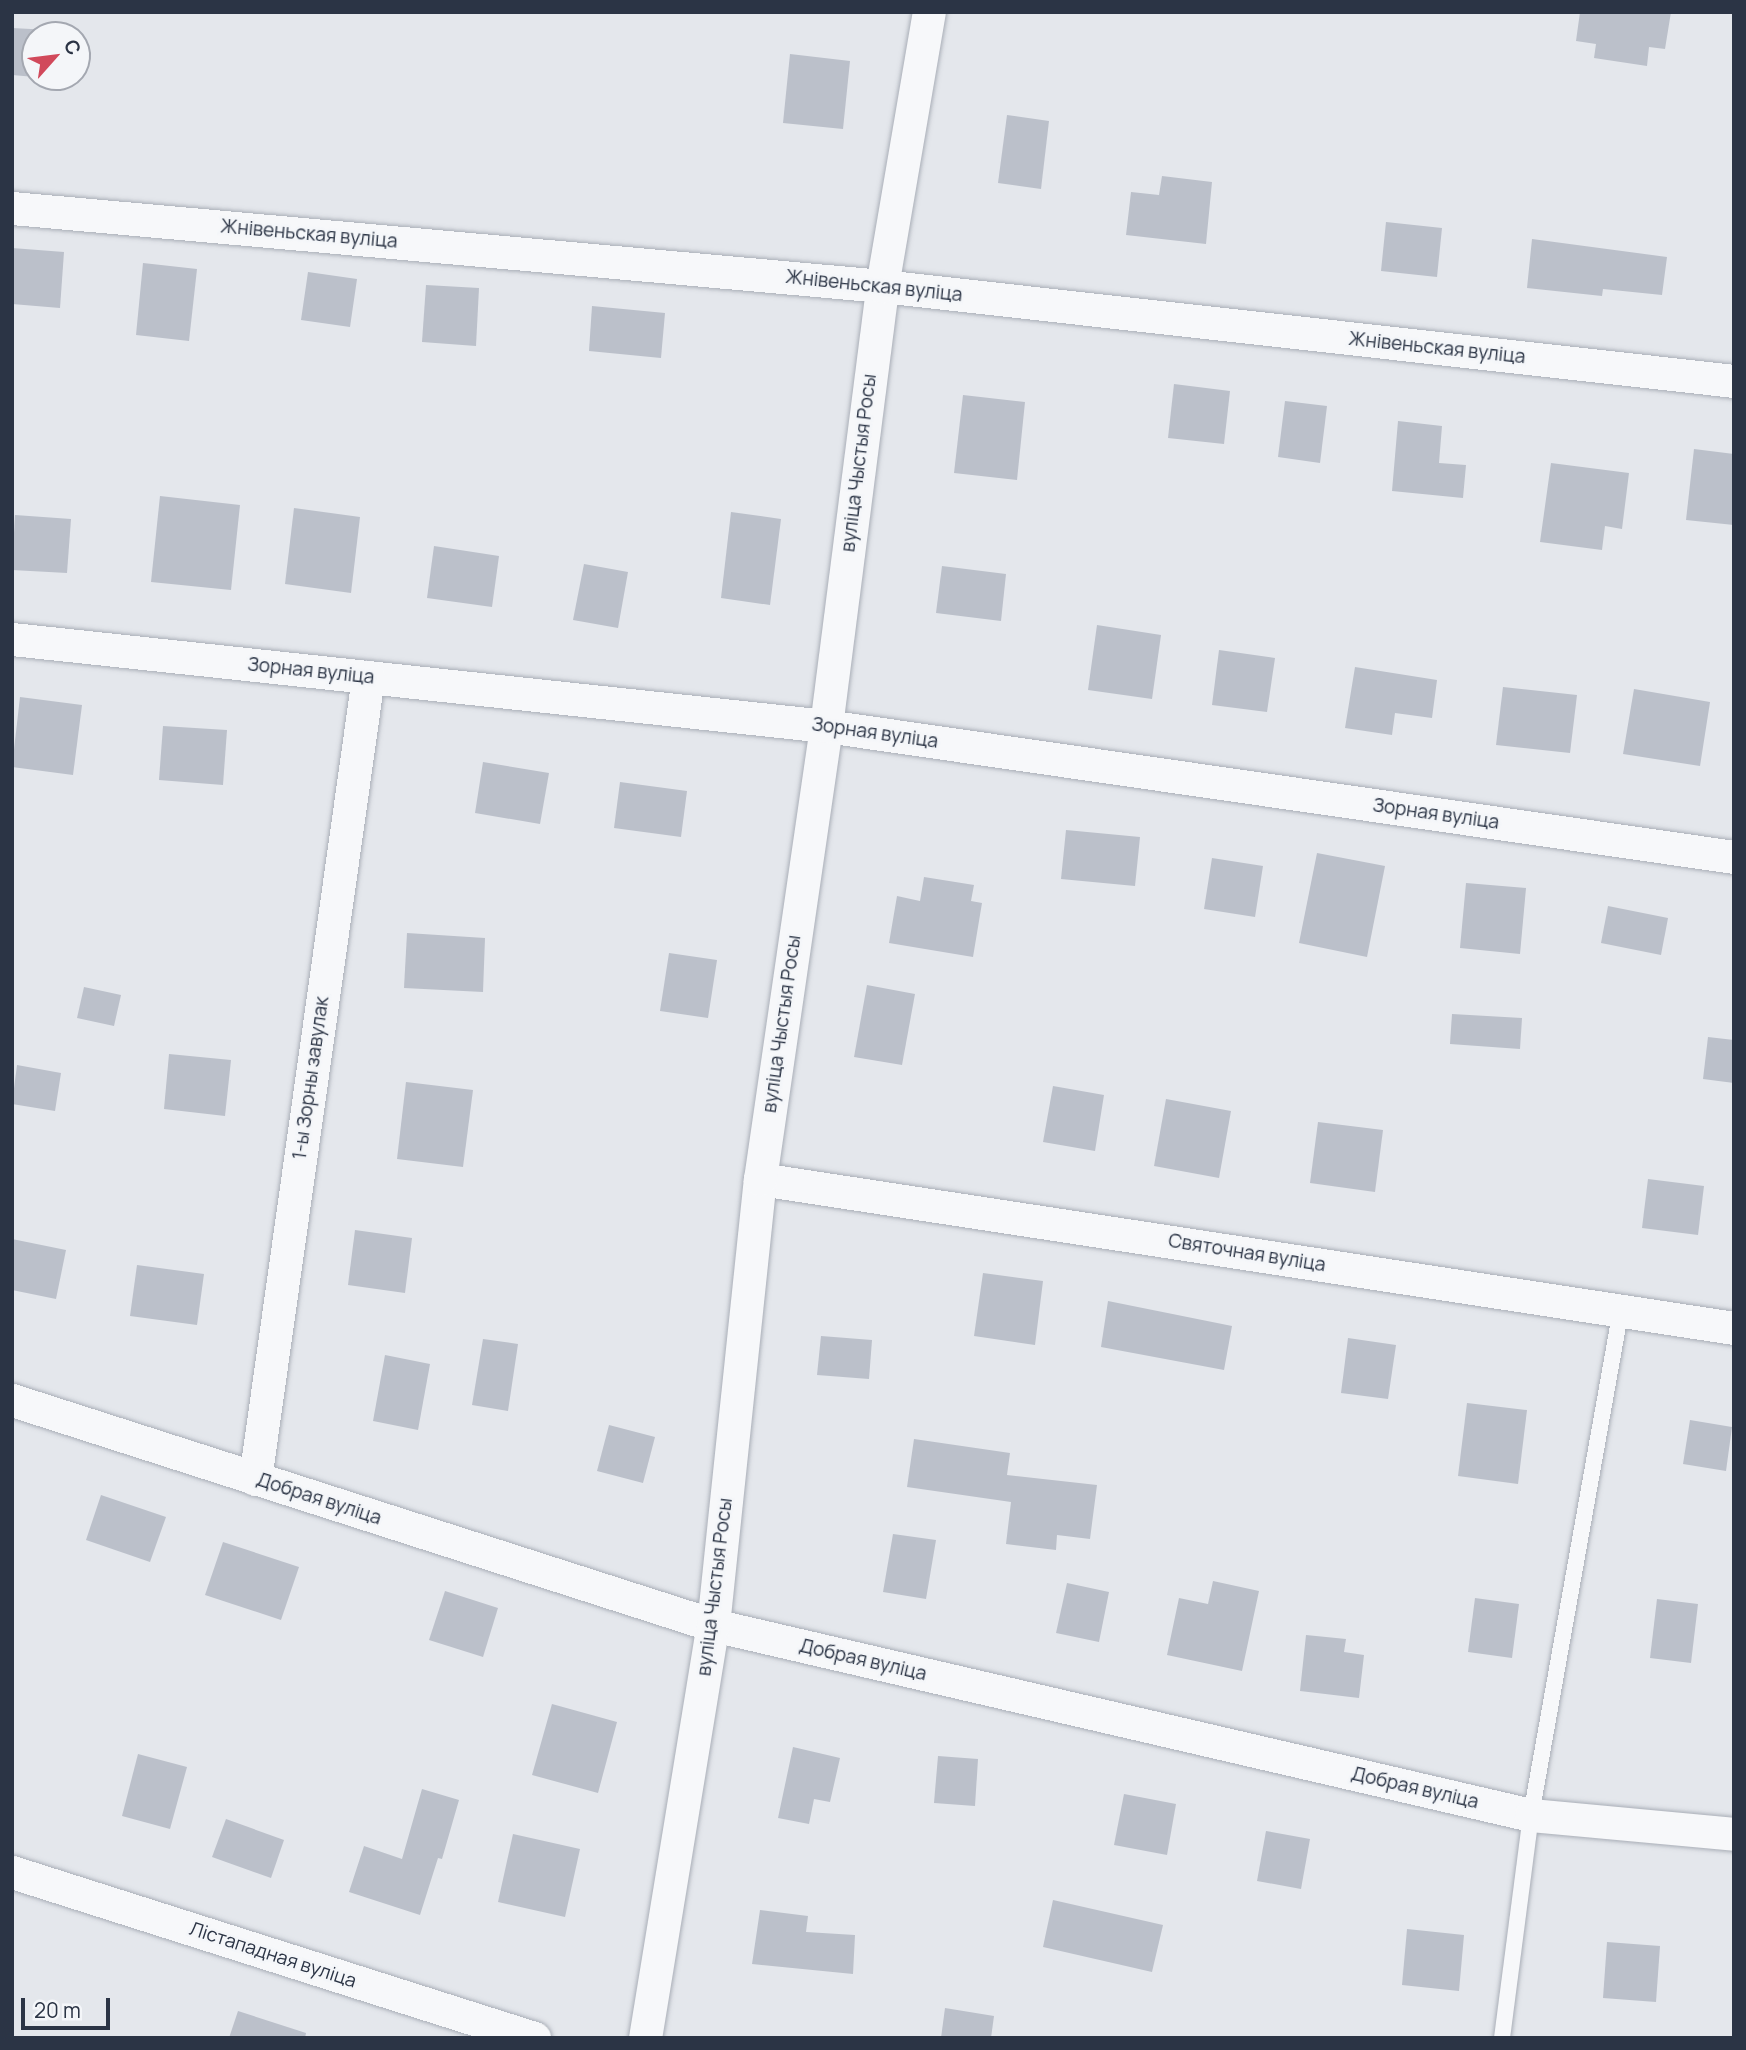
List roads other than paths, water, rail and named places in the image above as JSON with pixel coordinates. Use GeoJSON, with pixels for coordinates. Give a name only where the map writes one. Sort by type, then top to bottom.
{"type":"FeatureCollection","features":[{"type":"Feature","properties":{"kind":"street","name":"вуліца Чыстыя Росы"},"geometry":{"type":"LineString","coordinates":[[645,2038],[713,1625],[760,1179],[826,726],[882,286],[929,12]]}},
{"type":"Feature","properties":{"kind":"street","name":"Жнівеньская вуліца"},"geometry":{"type":"LineString","coordinates":[[12,208],[882,286],[1734,381]]}},
{"type":"Feature","properties":{"kind":"street","name":"Зорная вуліца"},"geometry":{"type":"LineString","coordinates":[[12,639],[826,726],[1734,858]]}},
{"type":"Feature","properties":{"kind":"street","name":"1-ы Зорны завулак"},"geometry":{"type":"LineString","coordinates":[[255,1479],[368,677]]}},
{"type":"Feature","properties":{"kind":"street","name":"Святочная вуліца"},"geometry":{"type":"LineString","coordinates":[[760,1179],[1734,1328]]}},
{"type":"Feature","properties":{"kind":"street","name":"Добрая вуліца"},"geometry":{"type":"LineString","coordinates":[[12,1400],[713,1625],[1531,1815],[1734,1834]]}},
{"type":"Feature","properties":{"kind":"street","name":"Лістападная вуліца"},"geometry":{"type":"LineString","coordinates":[[12,1872],[534,2038]]}},
{"type":"Feature","properties":{"kind":"lane"},"geometry":{"type":"LineString","coordinates":[[1502,2038],[1531,1815],[1621,1309]]}}]}
